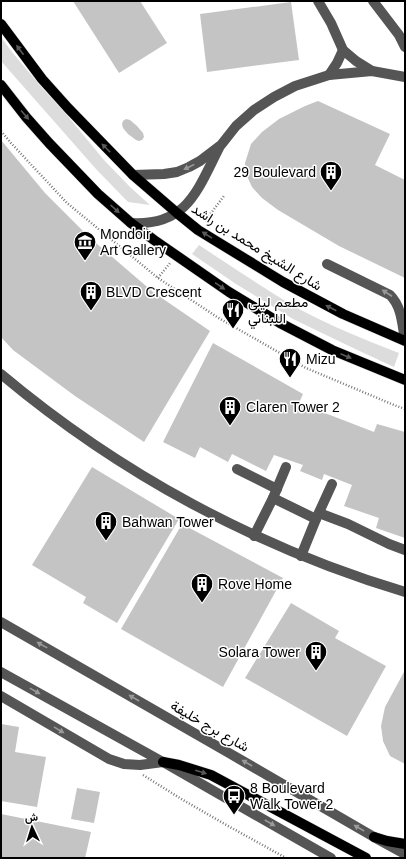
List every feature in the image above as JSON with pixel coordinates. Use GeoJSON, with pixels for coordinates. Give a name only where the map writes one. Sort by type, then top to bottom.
{"type":"FeatureCollection","features":[{"type":"Feature","properties":{"kind":"main road","name":"شارع الشيخ محمد بن راشد"},"geometry":{"type":"LineString","coordinates":[[1,24],[42,79],[68,108],[133,175],[198,230],[254,265],[313,299],[349,317],[405,341]]}},
{"type":"Feature","properties":{"kind":"main road"},"geometry":{"type":"LineString","coordinates":[[1,85],[49,143],[98,194],[131,223],[176,256],[229,292],[280,323],[332,350],[405,380]]}},
{"type":"Feature","properties":{"kind":"main road"},"geometry":{"type":"LineString","coordinates":[[163,762],[179,765],[211,775],[366,858]]}},
{"type":"Feature","properties":{"kind":"main road"},"geometry":{"type":"LineString","coordinates":[[374,837],[405,844]]}},
{"type":"Feature","properties":{"kind":"street"},"geometry":{"type":"LineString","coordinates":[[318,1],[343,50],[356,61],[372,71]]}},
{"type":"Feature","properties":{"kind":"street"},"geometry":{"type":"LineString","coordinates":[[373,1],[399,35],[405,47]]}},
{"type":"Feature","properties":{"kind":"street"},"geometry":{"type":"LineString","coordinates":[[329,75],[338,63],[343,50]]}},
{"type":"Feature","properties":{"kind":"street"},"geometry":{"type":"LineString","coordinates":[[131,223],[143,224],[166,219],[177,213],[185,206],[198,187],[221,145],[236,126],[254,110],[274,97],[295,86],[329,75],[372,71],[405,77]]}},
{"type":"Feature","properties":{"kind":"street"},"geometry":{"type":"LineString","coordinates":[[133,175],[177,172],[200,161],[221,145]]}},
{"type":"Feature","properties":{"kind":"street"},"geometry":{"type":"LineString","coordinates":[[328,264],[390,295],[396,300],[399,307],[405,341]]}},
{"type":"Feature","properties":{"kind":"street"},"geometry":{"type":"LineString","coordinates":[[1,374],[78,433],[144,476],[199,508],[254,536],[301,556],[405,592]]}},
{"type":"Feature","properties":{"kind":"street"},"geometry":{"type":"LineString","coordinates":[[254,536],[275,494],[286,467]]}},
{"type":"Feature","properties":{"kind":"street"},"geometry":{"type":"LineString","coordinates":[[237,469],[275,494],[317,516],[348,524],[384,542],[405,550]]}},
{"type":"Feature","properties":{"kind":"street"},"geometry":{"type":"LineString","coordinates":[[301,556],[332,484]]}},
{"type":"Feature","properties":{"kind":"street","name":"شارع برج خليفة"},"geometry":{"type":"LineString","coordinates":[[3,625],[128,694],[405,854]]}},
{"type":"Feature","properties":{"kind":"street"},"geometry":{"type":"LineString","coordinates":[[1,672],[331,858]]}},
{"type":"Feature","properties":{"kind":"street"},"geometry":{"type":"LineString","coordinates":[[1,696],[109,759],[124,764],[140,765],[163,762]]}},
{"type":"Feature","properties":{"kind":"path"},"geometry":{"type":"LineString","coordinates":[[1,131],[67,203],[158,278],[217,317],[306,368],[405,409]]}},
{"type":"Feature","properties":{"kind":"path"},"geometry":{"type":"LineString","coordinates":[[198,230],[224,196]]}},
{"type":"Feature","properties":{"kind":"path"},"geometry":{"type":"LineString","coordinates":[[158,278],[176,256]]}},
{"type":"Feature","properties":{"kind":"path"},"geometry":{"type":"LineString","coordinates":[[124,764],[182,800],[286,858]]}},
{"type":"Feature","properties":{"kind":"shaded area"},"geometry":{"type":"Polygon","coordinates":[[[1,37],[104,160],[150,205],[128,202],[96,169],[1,61],[1,37]]]}},
{"type":"Feature","properties":{"kind":"shaded area"},"geometry":{"type":"Polygon","coordinates":[[[199,245],[299,309],[348,332],[399,353],[394,367],[293,319],[236,284],[192,254],[199,245]]]}},
{"type":"Feature","properties":{"kind":"building"},"geometry":{"type":"Polygon","coordinates":[[[73,1],[140,1],[167,43],[119,73],[73,1]]]}},
{"type":"Feature","properties":{"kind":"building"},"geometry":{"type":"Polygon","coordinates":[[[291,2],[299,60],[207,72],[200,14],[291,2]]]}},
{"type":"Feature","properties":{"kind":"building","name":"29 Boulevard"},"geometry":{"type":"Polygon","coordinates":[[[318,101],[390,134],[375,165],[405,180],[405,278],[339,246],[278,210],[262,198],[252,187],[246,174],[245,163],[251,144],[262,132],[279,119],[318,101]]]}},
{"type":"Feature","properties":{"kind":"building"},"geometry":{"type":"Polygon","coordinates":[[[126,119],[130,120],[143,133],[144,137],[142,140],[136,140],[123,128],[123,121],[126,119]]]}},
{"type":"Feature","properties":{"kind":"building","name":"BLVD Crescent"},"geometry":{"type":"Polygon","coordinates":[[[1,140],[45,193],[89,237],[153,292],[210,331],[144,442],[75,396],[13,350],[1,337],[1,140]]]}},
{"type":"Feature","properties":{"kind":"building"},"geometry":{"type":"Polygon","coordinates":[[[213,343],[303,394],[299,403],[374,432],[377,424],[405,432],[405,538],[376,528],[379,518],[344,506],[352,485],[324,474],[322,480],[300,471],[303,465],[274,455],[266,471],[232,454],[228,462],[200,447],[195,458],[163,442],[213,343]]]}},
{"type":"Feature","properties":{"kind":"building","name":"Bahwan Tower"},"geometry":{"type":"Polygon","coordinates":[[[92,467],[179,519],[117,623],[83,603],[86,597],[32,565],[92,467]]]}},
{"type":"Feature","properties":{"kind":"building","name":"Rove Home"},"geometry":{"type":"Polygon","coordinates":[[[182,524],[283,578],[223,687],[121,629],[182,524]]]}},
{"type":"Feature","properties":{"kind":"building","name":"Solara Tower"},"geometry":{"type":"Polygon","coordinates":[[[291,603],[339,631],[335,638],[386,666],[347,736],[245,678],[291,603]]]}},
{"type":"Feature","properties":{"kind":"building"},"geometry":{"type":"Polygon","coordinates":[[[405,670],[405,764],[390,756],[383,741],[381,726],[385,707],[405,670]]]}},
{"type":"Feature","properties":{"kind":"building"},"geometry":{"type":"Polygon","coordinates":[[[1,724],[19,727],[15,752],[46,757],[37,807],[1,801],[1,724]]]}},
{"type":"Feature","properties":{"kind":"building"},"geometry":{"type":"Polygon","coordinates":[[[77,788],[100,792],[94,823],[71,819],[77,788]]]}},
{"type":"Feature","properties":{"kind":"building"},"geometry":{"type":"Polygon","coordinates":[[[1,814],[91,832],[85,858],[1,858],[1,814]]]}},
{"type":"Feature","properties":{"kind":"place","name":"29 Boulevard"},"geometry":{"type":"Point","coordinates":[331,192]}},
{"type":"Feature","properties":{"kind":"place","name":"Mondoir Art Gallery"},"geometry":{"type":"Point","coordinates":[85,262]}},
{"type":"Feature","properties":{"kind":"place","name":"BLVD Crescent"},"geometry":{"type":"Point","coordinates":[91,312]}},
{"type":"Feature","properties":{"kind":"place","name":"مطعم ليلى اللبناني"},"geometry":{"type":"Point","coordinates":[233,330]}},
{"type":"Feature","properties":{"kind":"place","name":"Mizu"},"geometry":{"type":"Point","coordinates":[290,378]}},
{"type":"Feature","properties":{"kind":"place","name":"Claren Tower 2"},"geometry":{"type":"Point","coordinates":[230,426]}},
{"type":"Feature","properties":{"kind":"place","name":"Bahwan Tower"},"geometry":{"type":"Point","coordinates":[106,542]}},
{"type":"Feature","properties":{"kind":"place","name":"Rove Home"},"geometry":{"type":"Point","coordinates":[202,604]}},
{"type":"Feature","properties":{"kind":"place","name":"Solara Tower"},"geometry":{"type":"Point","coordinates":[316,672]}},
{"type":"Feature","properties":{"kind":"place","name":"8 Boulevard Walk Tower 2"},"geometry":{"type":"Point","coordinates":[234,816]}}]}
